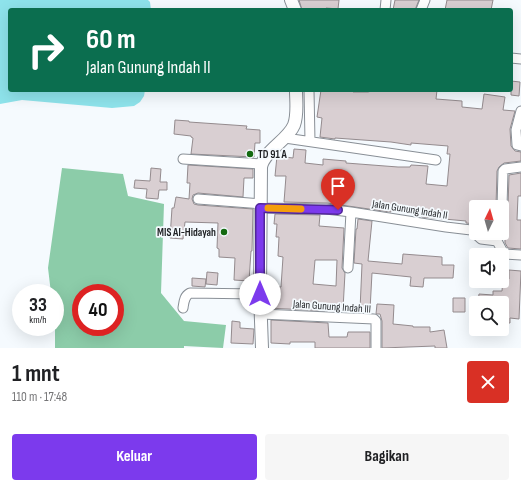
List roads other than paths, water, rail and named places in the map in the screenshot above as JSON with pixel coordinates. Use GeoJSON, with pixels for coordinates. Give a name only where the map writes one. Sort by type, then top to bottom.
{"type":"FeatureCollection","features":[{"type":"Feature","properties":{"kind":"street"},"geometry":{"type":"LineString","coordinates":[[262,348],[260,294],[262,164],[295,124],[296,92]]}},
{"type":"Feature","properties":{"kind":"street"},"geometry":{"type":"LineString","coordinates":[[308,92],[310,141]]}},
{"type":"Feature","properties":{"kind":"street"},"geometry":{"type":"LineString","coordinates":[[521,111],[516,130],[517,145],[521,146]]}},
{"type":"Feature","properties":{"kind":"street"},"geometry":{"type":"LineString","coordinates":[[285,138],[436,160]]}},
{"type":"Feature","properties":{"kind":"street"},"geometry":{"type":"LineString","coordinates":[[183,159],[262,164]]}},
{"type":"Feature","properties":{"kind":"street"},"geometry":{"type":"LineString","coordinates":[[502,200],[503,171],[505,169],[521,167]]}},
{"type":"Feature","properties":{"kind":"street","name":"Jalan Gunung Indah II"},"geometry":{"type":"LineString","coordinates":[[198,199],[261,206],[326,209],[446,227],[469,229]]}},
{"type":"Feature","properties":{"kind":"street"},"geometry":{"type":"LineString","coordinates":[[348,268],[350,212]]}},
{"type":"Feature","properties":{"kind":"street","name":"Jalan Gunung Indah II"},"geometry":{"type":"LineString","coordinates":[[488,240],[497,241],[504,254],[521,255]]}},
{"type":"Feature","properties":{"kind":"street"},"geometry":{"type":"LineString","coordinates":[[182,308],[186,295],[190,293],[260,294]]}},
{"type":"Feature","properties":{"kind":"street","name":"Jalan Gunung Indah III"},"geometry":{"type":"LineString","coordinates":[[261,314],[374,319],[376,321],[376,348]]}},
{"type":"Feature","properties":{"kind":"water"},"geometry":{"type":"Polygon","coordinates":[[[0,0],[148,0],[150,2],[151,8],[8,8],[8,92],[145,92],[140,102],[134,106],[112,108],[22,100],[0,104],[0,0]]]}},
{"type":"Feature","properties":{"kind":"place","name":"TD 91 A"},"geometry":{"type":"Point","coordinates":[250,154]}},
{"type":"Feature","properties":{"kind":"place","name":"MIS Al-Hidayah"},"geometry":{"type":"Point","coordinates":[224,232]}}]}
